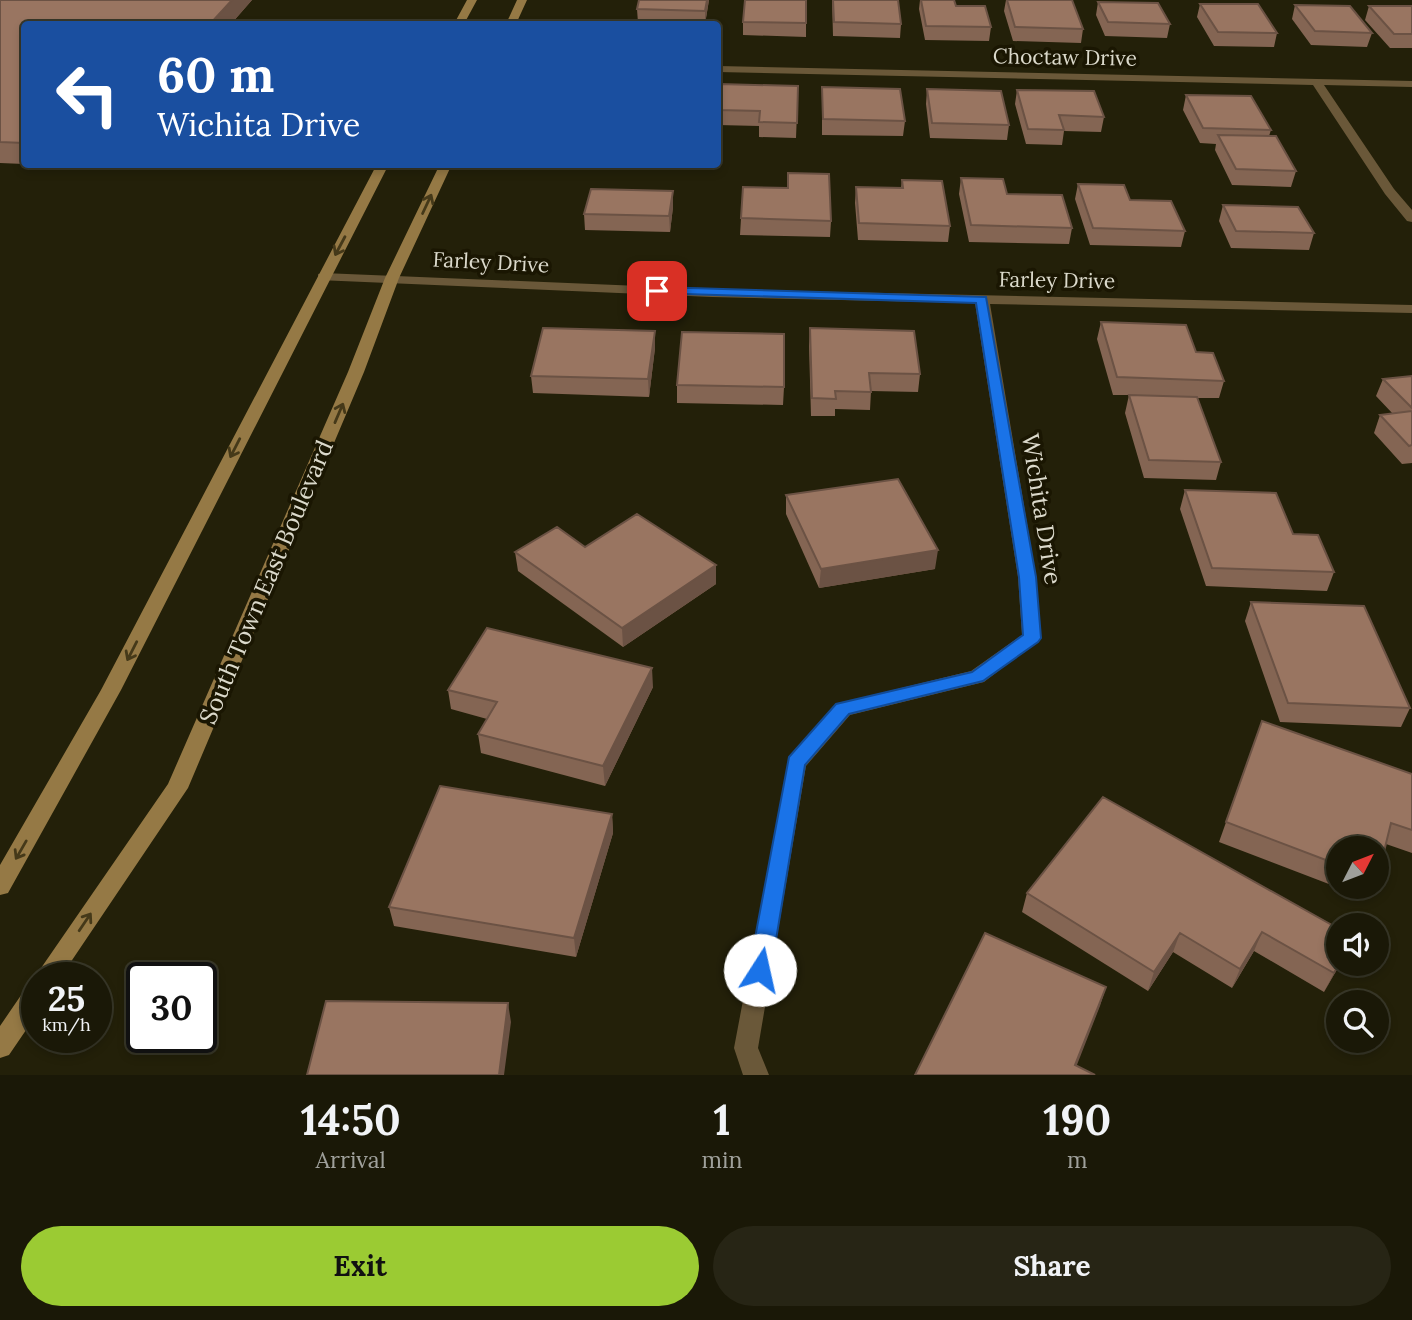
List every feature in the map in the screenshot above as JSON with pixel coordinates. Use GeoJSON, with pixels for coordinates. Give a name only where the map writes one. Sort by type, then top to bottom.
{"type":"FeatureCollection","features":[{"type":"Feature","properties":{"kind":"main road"},"geometry":{"type":"LineString","coordinates":[[461,21],[472,0]]}},
{"type":"Feature","properties":{"kind":"main road"},"geometry":{"type":"LineString","coordinates":[[512,21],[522,0]]}},
{"type":"Feature","properties":{"kind":"main road"},"geometry":{"type":"LineString","coordinates":[[0,886],[111,691],[381,168]]}},
{"type":"Feature","properties":{"kind":"main road","name":"South Town East Boulevard"},"geometry":{"type":"LineString","coordinates":[[58,962],[177,788],[356,372],[392,278],[444,168]]}},
{"type":"Feature","properties":{"kind":"main road"},"geometry":{"type":"LineString","coordinates":[[0,1047],[21,1016]]}},
{"type":"Feature","properties":{"kind":"street","name":"Choctaw Drive"},"geometry":{"type":"LineString","coordinates":[[721,69],[1412,84]]}},
{"type":"Feature","properties":{"kind":"street"},"geometry":{"type":"LineString","coordinates":[[1316,82],[1389,191],[1412,218]]}},
{"type":"Feature","properties":{"kind":"street","name":"Farley Drive"},"geometry":{"type":"LineString","coordinates":[[323,277],[712,293],[1412,309]]}},
{"type":"Feature","properties":{"kind":"street","name":"Wichita Drive"},"geometry":{"type":"LineString","coordinates":[[756,1075],[747,1048],[796,762],[843,709],[977,677],[1032,638],[1027,577],[982,300]]}},
{"type":"Feature","properties":{"kind":"building"},"geometry":{"type":"Polygon","coordinates":[[[0,0],[232,0],[213,21],[21,21],[21,143],[0,142],[0,0]]]}},
{"type":"Feature","properties":{"kind":"building"},"geometry":{"type":"Polygon","coordinates":[[[639,0],[707,0],[705,11],[637,9],[639,0]]]}},
{"type":"Feature","properties":{"kind":"building"},"geometry":{"type":"Polygon","coordinates":[[[745,0],[806,0],[806,23],[743,22],[745,0]]]}},
{"type":"Feature","properties":{"kind":"building"},"geometry":{"type":"Polygon","coordinates":[[[833,0],[898,0],[901,24],[834,22],[833,0]]]}},
{"type":"Feature","properties":{"kind":"building"},"geometry":{"type":"Polygon","coordinates":[[[921,0],[954,0],[956,6],[985,6],[991,27],[926,26],[921,0]]]}},
{"type":"Feature","properties":{"kind":"building"},"geometry":{"type":"Polygon","coordinates":[[[1007,0],[1072,0],[1083,29],[1015,27],[1007,0]]]}},
{"type":"Feature","properties":{"kind":"building"},"geometry":{"type":"Polygon","coordinates":[[[1098,2],[1158,3],[1170,24],[1108,22],[1098,2]]]}},
{"type":"Feature","properties":{"kind":"building"},"geometry":{"type":"Polygon","coordinates":[[[1200,4],[1258,4],[1277,33],[1218,32],[1200,4]]]}},
{"type":"Feature","properties":{"kind":"building"},"geometry":{"type":"Polygon","coordinates":[[[1295,5],[1350,6],[1372,33],[1315,31],[1295,5]]]}},
{"type":"Feature","properties":{"kind":"building"},"geometry":{"type":"Polygon","coordinates":[[[1369,6],[1412,6],[1412,34],[1394,34],[1369,6]]]}},
{"type":"Feature","properties":{"kind":"building"},"geometry":{"type":"Polygon","coordinates":[[[721,84],[798,86],[797,123],[759,122],[760,111],[721,110],[721,84]]]}},
{"type":"Feature","properties":{"kind":"building"},"geometry":{"type":"Polygon","coordinates":[[[822,87],[900,89],[905,121],[823,119],[822,87]]]}},
{"type":"Feature","properties":{"kind":"building"},"geometry":{"type":"Polygon","coordinates":[[[927,89],[1001,91],[1009,125],[932,123],[927,89]]]}},
{"type":"Feature","properties":{"kind":"building"},"geometry":{"type":"Polygon","coordinates":[[[1017,90],[1094,91],[1104,117],[1059,115],[1064,130],[1028,129],[1017,90]]]}},
{"type":"Feature","properties":{"kind":"building"},"geometry":{"type":"Polygon","coordinates":[[[1186,95],[1251,96],[1271,130],[1203,128],[1186,95]]]}},
{"type":"Feature","properties":{"kind":"building"},"geometry":{"type":"Polygon","coordinates":[[[1218,135],[1276,136],[1296,171],[1236,169],[1218,135]]]}},
{"type":"Feature","properties":{"kind":"building"},"geometry":{"type":"Polygon","coordinates":[[[788,173],[829,174],[831,221],[741,218],[743,187],[788,188],[788,173]]]}},
{"type":"Feature","properties":{"kind":"building"},"geometry":{"type":"Polygon","coordinates":[[[961,178],[1003,179],[1007,194],[1062,195],[1072,228],[971,225],[961,178]]]}},
{"type":"Feature","properties":{"kind":"building"},"geometry":{"type":"Polygon","coordinates":[[[902,180],[942,181],[950,226],[859,223],[856,187],[903,188],[902,180]]]}},
{"type":"Feature","properties":{"kind":"building"},"geometry":{"type":"Polygon","coordinates":[[[1078,184],[1124,185],[1130,200],[1171,201],[1185,231],[1093,228],[1078,184]]]}},
{"type":"Feature","properties":{"kind":"building"},"geometry":{"type":"Polygon","coordinates":[[[591,189],[673,191],[669,216],[584,214],[591,189]]]}},
{"type":"Feature","properties":{"kind":"building"},"geometry":{"type":"Polygon","coordinates":[[[1223,205],[1298,207],[1314,233],[1236,231],[1223,205]]]}},
{"type":"Feature","properties":{"kind":"building"},"geometry":{"type":"Polygon","coordinates":[[[1101,322],[1186,325],[1196,352],[1213,353],[1224,381],[1117,377],[1101,322]]]}},
{"type":"Feature","properties":{"kind":"building"},"geometry":{"type":"Polygon","coordinates":[[[543,328],[655,331],[648,379],[531,376],[543,328]]]}},
{"type":"Feature","properties":{"kind":"building"},"geometry":{"type":"Polygon","coordinates":[[[810,328],[914,331],[920,374],[869,373],[871,392],[835,391],[836,399],[812,398],[810,328]]]}},
{"type":"Feature","properties":{"kind":"building"},"geometry":{"type":"Polygon","coordinates":[[[682,332],[784,334],[784,387],[677,385],[682,332]]]}},
{"type":"Feature","properties":{"kind":"building"},"geometry":{"type":"Polygon","coordinates":[[[1412,376],[1412,408],[1383,379],[1412,376]]]}},
{"type":"Feature","properties":{"kind":"building"},"geometry":{"type":"Polygon","coordinates":[[[1129,395],[1197,397],[1221,462],[1149,460],[1129,395]]]}},
{"type":"Feature","properties":{"kind":"building"},"geometry":{"type":"Polygon","coordinates":[[[1412,411],[1412,445],[1409,446],[1380,415],[1412,411]]]}},
{"type":"Feature","properties":{"kind":"building"},"geometry":{"type":"Polygon","coordinates":[[[898,479],[938,550],[821,569],[786,495],[898,479]]]}},
{"type":"Feature","properties":{"kind":"building"},"geometry":{"type":"Polygon","coordinates":[[[1185,490],[1276,493],[1293,534],[1318,535],[1334,572],[1212,568],[1185,490]]]}},
{"type":"Feature","properties":{"kind":"building"},"geometry":{"type":"Polygon","coordinates":[[[637,514],[716,565],[622,628],[515,552],[557,527],[585,547],[637,514]]]}},
{"type":"Feature","properties":{"kind":"building"},"geometry":{"type":"Polygon","coordinates":[[[1251,602],[1364,606],[1410,708],[1288,703],[1251,602]]]}},
{"type":"Feature","properties":{"kind":"building"},"geometry":{"type":"Polygon","coordinates":[[[487,628],[652,668],[603,766],[478,734],[497,702],[448,690],[487,628]]]}},
{"type":"Feature","properties":{"kind":"building"},"geometry":{"type":"Polygon","coordinates":[[[1262,721],[1412,774],[1412,830],[1391,823],[1388,836],[1326,836],[1326,860],[1226,822],[1262,721]]]}},
{"type":"Feature","properties":{"kind":"building"},"geometry":{"type":"Polygon","coordinates":[[[440,786],[612,814],[574,938],[389,907],[440,786]]]}},
{"type":"Feature","properties":{"kind":"building"},"geometry":{"type":"Polygon","coordinates":[[[1103,797],[1326,922],[1326,968],[1262,932],[1240,969],[1180,933],[1154,972],[1027,893],[1103,797]]]}},
{"type":"Feature","properties":{"kind":"building"},"geometry":{"type":"Polygon","coordinates":[[[985,933],[1106,987],[1075,1065],[1095,1075],[915,1075],[985,933]]]}},
{"type":"Feature","properties":{"kind":"building"},"geometry":{"type":"Polygon","coordinates":[[[326,1001],[508,1003],[499,1075],[307,1075],[326,1001]]]}},
{"type":"Feature","properties":{"kind":"route"},"geometry":{"type":"LineString","coordinates":[[657,291],[982,300],[1027,577],[1032,638],[977,677],[843,709],[796,762],[760,970]]}}]}
